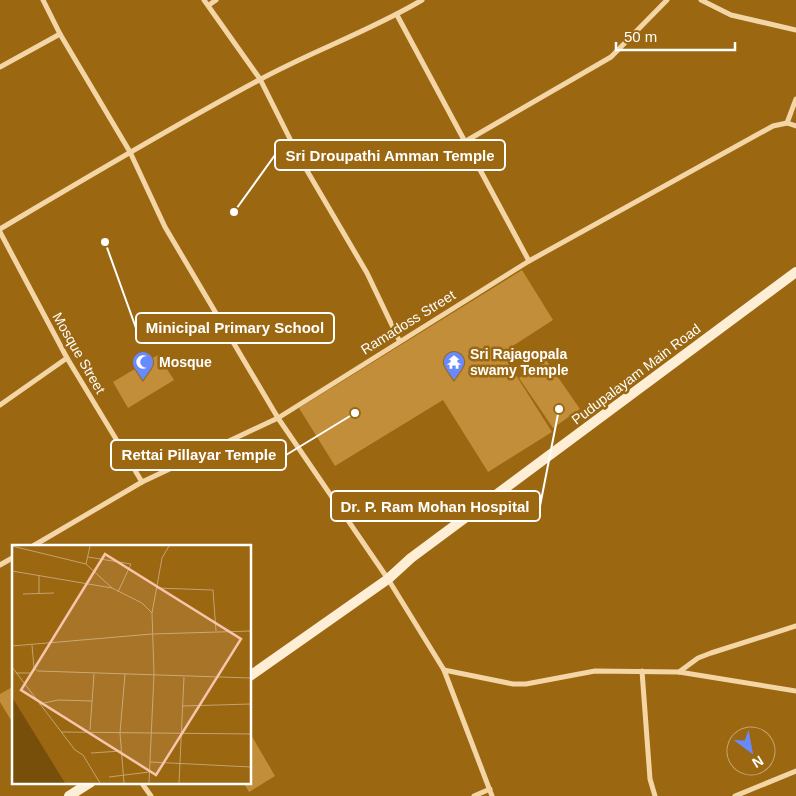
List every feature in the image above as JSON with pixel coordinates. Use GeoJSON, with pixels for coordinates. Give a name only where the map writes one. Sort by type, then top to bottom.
{"type":"FeatureCollection","features":[{"type":"Feature","properties":{"kind":"street"},"geometry":{"type":"LineString","coordinates":[[43,0],[60,34],[130,152],[165,227],[278,418],[388,580],[444,670],[492,796]]}},
{"type":"Feature","properties":{"kind":"street"},"geometry":{"type":"LineString","coordinates":[[204,0],[260,79],[299,157],[366,273],[399,340]]}},
{"type":"Feature","properties":{"kind":"street"},"geometry":{"type":"LineString","coordinates":[[208,5],[216,0]]}},
{"type":"Feature","properties":{"kind":"street"},"geometry":{"type":"LineString","coordinates":[[0,231],[130,152],[260,79],[396,15],[422,0]]}},
{"type":"Feature","properties":{"kind":"street"},"geometry":{"type":"LineString","coordinates":[[466,140],[611,58],[667,0]]}},
{"type":"Feature","properties":{"kind":"street"},"geometry":{"type":"LineString","coordinates":[[701,0],[731,15],[796,30]]}},
{"type":"Feature","properties":{"kind":"street"},"geometry":{"type":"LineString","coordinates":[[396,15],[466,140],[529,261]]}},
{"type":"Feature","properties":{"kind":"street"},"geometry":{"type":"LineString","coordinates":[[0,68],[60,34]]}},
{"type":"Feature","properties":{"kind":"street"},"geometry":{"type":"LineString","coordinates":[[796,99],[786,123],[796,126]]}},
{"type":"Feature","properties":{"kind":"street","name":"Ramadoss Street"},"geometry":{"type":"LineString","coordinates":[[35,545],[142,482],[278,418],[399,340],[529,261],[773,126],[786,123]]}},
{"type":"Feature","properties":{"kind":"street","name":"Mosque Street"},"geometry":{"type":"LineString","coordinates":[[0,231],[67,358],[142,482]]}},
{"type":"Feature","properties":{"kind":"street","name":"Pudupalayam Main Road"},"geometry":{"type":"LineString","coordinates":[[251,675],[388,580],[411,558],[796,272]]}},
{"type":"Feature","properties":{"kind":"street"},"geometry":{"type":"LineString","coordinates":[[0,405],[67,358]]}},
{"type":"Feature","properties":{"kind":"street"},"geometry":{"type":"LineString","coordinates":[[0,565],[12,558]]}},
{"type":"Feature","properties":{"kind":"street"},"geometry":{"type":"LineString","coordinates":[[679,672],[698,658],[796,626]]}},
{"type":"Feature","properties":{"kind":"street"},"geometry":{"type":"LineString","coordinates":[[444,670],[513,684],[526,684],[595,671],[679,672],[796,691]]}},
{"type":"Feature","properties":{"kind":"street"},"geometry":{"type":"LineString","coordinates":[[642,671],[650,779],[656,796]]}},
{"type":"Feature","properties":{"kind":"street"},"geometry":{"type":"LineString","coordinates":[[735,796],[796,771]]}},
{"type":"Feature","properties":{"kind":"street"},"geometry":{"type":"LineString","coordinates":[[69,796],[88,784]]}},
{"type":"Feature","properties":{"kind":"street"},"geometry":{"type":"LineString","coordinates":[[142,784],[151,796]]}},
{"type":"Feature","properties":{"kind":"street"},"geometry":{"type":"LineString","coordinates":[[474,796],[490,789]]}},
{"type":"Feature","properties":{"kind":"building","name":"Sri Rajagopala swamy Temple"},"geometry":{"type":"Polygon","coordinates":[[[522,270],[553,320],[502,353],[552,432],[488,472],[443,400],[335,466],[299,408],[522,270]]]}},
{"type":"Feature","properties":{"kind":"building","name":"Mosque"},"geometry":{"type":"Polygon","coordinates":[[[158,355],[174,380],[128,408],[113,382],[158,355]]]}},
{"type":"Feature","properties":{"kind":"building"},"geometry":{"type":"Polygon","coordinates":[[[546,360],[580,409],[553,428],[519,378],[546,360]]]}},
{"type":"Feature","properties":{"kind":"building"},"geometry":{"type":"Polygon","coordinates":[[[12,687],[12,722],[0,702],[0,694],[12,687]]]}},
{"type":"Feature","properties":{"kind":"building"},"geometry":{"type":"Polygon","coordinates":[[[251,735],[275,776],[249,792],[244,784],[251,784],[251,735]]]}},
{"type":"Feature","properties":{"kind":"place","name":"Sri Droupathi Amman Temple"},"geometry":{"type":"Point","coordinates":[234,212]}},
{"type":"Feature","properties":{"kind":"place","name":"Minicipal Primary School"},"geometry":{"type":"Point","coordinates":[105,242]}},
{"type":"Feature","properties":{"kind":"place","name":"Mosque"},"geometry":{"type":"Point","coordinates":[143,381]}},
{"type":"Feature","properties":{"kind":"place","name":"Sri Rajagopala swamy Temple"},"geometry":{"type":"Point","coordinates":[454,381]}},
{"type":"Feature","properties":{"kind":"place","name":"Dr. P. Ram Mohan Hospital"},"geometry":{"type":"Point","coordinates":[559,409]}},
{"type":"Feature","properties":{"kind":"place","name":"Rettai Pillayar Temple"},"geometry":{"type":"Point","coordinates":[355,413]}}]}
